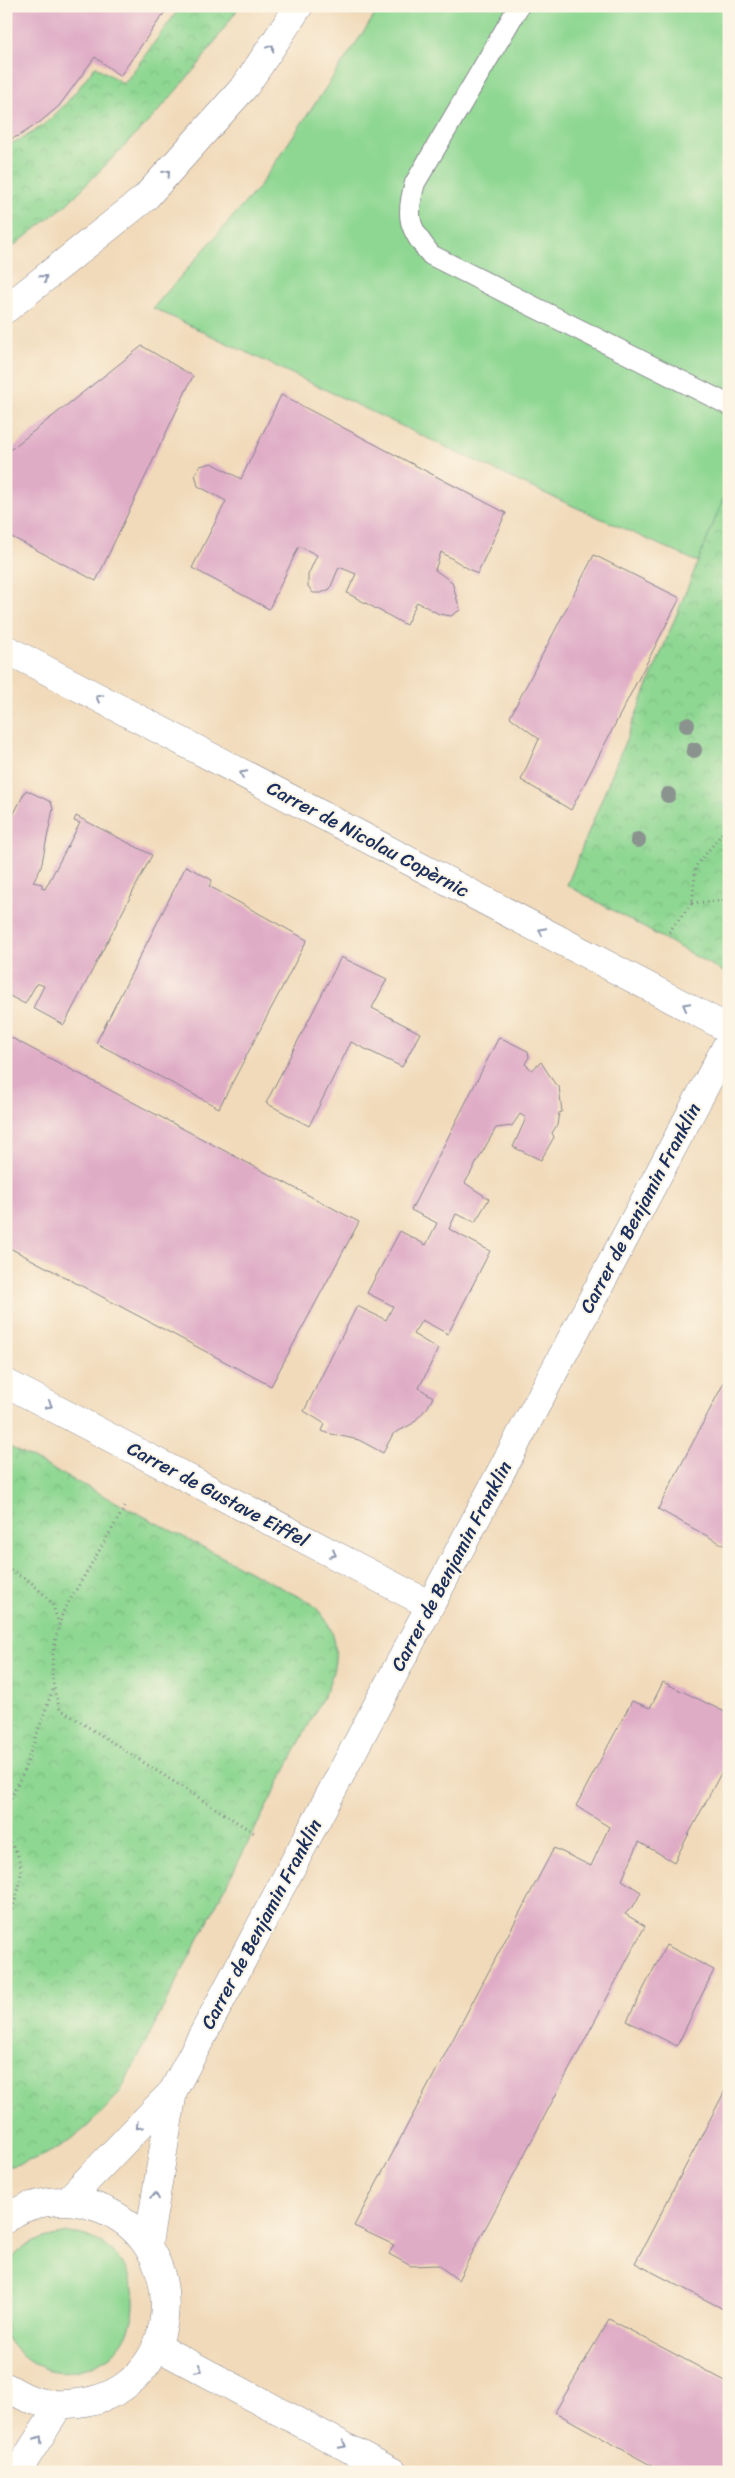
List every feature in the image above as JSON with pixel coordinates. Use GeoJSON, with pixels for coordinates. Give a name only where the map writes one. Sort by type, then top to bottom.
{"type":"FeatureCollection","features":[{"type":"Feature","properties":{"kind":"street"},"geometry":{"type":"LineString","coordinates":[[6,309],[145,198],[246,85],[298,7]]}},
{"type":"Feature","properties":{"kind":"street","name":"Carrer de Nicolau Copèrnic"},"geometry":{"type":"LineString","coordinates":[[6,649],[729,1029]]}},
{"type":"Feature","properties":{"kind":"street","name":"Carrer de Benjamin Franklin"},"geometry":{"type":"LineString","coordinates":[[68,2200],[173,2090],[729,1041]]}},
{"type":"Feature","properties":{"kind":"street","name":"Carrer de Gustave Eiffel"},"geometry":{"type":"LineString","coordinates":[[6,1382],[430,1604]]}},
{"type":"Feature","properties":{"kind":"street","name":"Carrer de Benjamin Franklin"},"geometry":{"type":"LineString","coordinates":[[148,2244],[173,2090]]}},
{"type":"Feature","properties":{"kind":"street"},"geometry":{"type":"LineString","coordinates":[[6,2387],[30,2399],[60,2405],[90,2402],[117,2390],[140,2371],[156,2346],[165,2321],[166,2294],[160,2268],[148,2244],[126,2222],[98,2207],[68,2200],[37,2205],[7,2217]]}},
{"type":"Feature","properties":{"kind":"street"},"geometry":{"type":"LineString","coordinates":[[156,2346],[394,2472]]}},
{"type":"Feature","properties":{"kind":"street"},"geometry":{"type":"LineString","coordinates":[[17,2472],[60,2405]]}},
{"type":"Feature","properties":{"kind":"lane"},"geometry":{"type":"LineString","coordinates":[[519,6],[415,182],[408,207],[414,234],[431,255],[729,405]]}},
{"type":"Feature","properties":{"kind":"path"},"geometry":{"type":"LineString","coordinates":[[669,932],[692,902],[696,866],[729,826]]}},
{"type":"Feature","properties":{"kind":"path"},"geometry":{"type":"LineString","coordinates":[[692,902],[729,900]]}},
{"type":"Feature","properties":{"kind":"path"},"geometry":{"type":"LineString","coordinates":[[125,1507],[63,1612],[59,1624],[52,1646],[53,1689],[60,1709],[254,1833]]}},
{"type":"Feature","properties":{"kind":"path"},"geometry":{"type":"LineString","coordinates":[[6,1568],[31,1582],[52,1603],[59,1624]]}},
{"type":"Feature","properties":{"kind":"path"},"geometry":{"type":"LineString","coordinates":[[6,1807],[23,1773],[53,1689]]}},
{"type":"Feature","properties":{"kind":"path"},"geometry":{"type":"LineString","coordinates":[[6,1838],[13,1845],[22,1861],[18,1894],[6,1925]]}},
{"type":"Feature","properties":{"kind":"green space"},"geometry":{"type":"Polygon","coordinates":[[[181,6],[229,6],[237,10],[199,64],[155,115],[67,204],[6,252],[6,145],[33,132],[45,123],[67,102],[95,66],[124,84],[181,6]]]}},
{"type":"Feature","properties":{"kind":"green space"},"geometry":{"type":"Polygon","coordinates":[[[381,6],[729,6],[729,573],[709,567],[524,484],[153,308],[258,188],[381,6]]]}},
{"type":"Feature","properties":{"kind":"green space"},"geometry":{"type":"Polygon","coordinates":[[[729,485],[729,975],[567,885],[729,485]]]}},
{"type":"Feature","properties":{"kind":"green space"},"geometry":{"type":"Polygon","coordinates":[[[6,1445],[311,1603],[327,1622],[332,1632],[335,1654],[327,1689],[120,2092],[96,2119],[70,2140],[41,2156],[6,2167],[6,1445]]]}},
{"type":"Feature","properties":{"kind":"green space"},"geometry":{"type":"Polygon","coordinates":[[[69,2233],[89,2237],[111,2250],[124,2266],[132,2286],[134,2307],[130,2327],[120,2346],[104,2360],[83,2369],[61,2372],[44,2368],[29,2360],[16,2350],[6,2336],[6,2268],[11,2260],[25,2247],[50,2236],[69,2233]]]}},
{"type":"Feature","properties":{"kind":"building"},"geometry":{"type":"Polygon","coordinates":[[[6,6],[169,6],[120,76],[95,57],[59,106],[19,136],[6,140],[6,6]]]}},
{"type":"Feature","properties":{"kind":"building"},"geometry":{"type":"Polygon","coordinates":[[[142,346],[193,376],[96,581],[6,534],[6,453],[142,346]]]}},
{"type":"Feature","properties":{"kind":"building"},"geometry":{"type":"Polygon","coordinates":[[[281,395],[506,513],[477,574],[441,552],[435,570],[452,582],[460,610],[451,616],[439,614],[417,602],[406,625],[347,593],[356,574],[339,567],[330,589],[321,593],[313,593],[308,586],[308,575],[317,555],[299,546],[269,609],[192,568],[226,501],[198,486],[195,474],[200,466],[212,463],[241,479],[281,395]]]}},
{"type":"Feature","properties":{"kind":"building"},"geometry":{"type":"Polygon","coordinates":[[[594,555],[680,598],[571,810],[521,780],[539,739],[510,717],[594,555]]]}},
{"type":"Feature","properties":{"kind":"building"},"geometry":{"type":"Polygon","coordinates":[[[26,790],[51,802],[53,809],[41,867],[33,882],[42,884],[42,888],[45,889],[80,823],[74,821],[76,816],[152,855],[64,1025],[33,1008],[44,986],[37,983],[25,1004],[6,994],[6,829],[26,790]]]}},
{"type":"Feature","properties":{"kind":"building"},"geometry":{"type":"Polygon","coordinates":[[[186,866],[212,880],[209,886],[307,940],[219,1108],[96,1043],[186,866]]]}},
{"type":"Feature","properties":{"kind":"building"},"geometry":{"type":"Polygon","coordinates":[[[341,957],[387,979],[372,1008],[420,1033],[402,1067],[351,1042],[309,1126],[266,1103],[341,957]]]}},
{"type":"Feature","properties":{"kind":"building"},"geometry":{"type":"Polygon","coordinates":[[[6,1035],[359,1222],[271,1386],[6,1246],[6,1035]]]}},
{"type":"Feature","properties":{"kind":"building"},"geometry":{"type":"Polygon","coordinates":[[[499,1037],[528,1051],[529,1057],[525,1064],[532,1070],[541,1062],[555,1084],[559,1086],[562,1112],[559,1113],[557,1125],[552,1133],[554,1137],[541,1160],[513,1147],[526,1118],[520,1114],[512,1126],[496,1128],[465,1183],[489,1199],[475,1222],[456,1214],[449,1229],[490,1251],[448,1334],[422,1320],[413,1334],[438,1349],[419,1388],[433,1397],[428,1407],[412,1424],[393,1434],[383,1453],[359,1440],[322,1431],[325,1424],[304,1411],[357,1306],[386,1320],[393,1306],[367,1293],[400,1231],[426,1245],[437,1223],[411,1210],[499,1037]]]}},
{"type":"Feature","properties":{"kind":"building"},"geometry":{"type":"Polygon","coordinates":[[[729,1373],[729,1548],[658,1509],[729,1373]]]}},
{"type":"Feature","properties":{"kind":"building"},"geometry":{"type":"Polygon","coordinates":[[[663,1682],[729,1714],[729,1758],[674,1862],[639,1842],[622,1880],[641,1892],[635,1904],[625,1914],[645,1926],[458,2280],[438,2265],[411,2266],[389,2254],[394,2245],[354,2226],[554,1848],[591,1866],[609,1827],[576,1806],[632,1701],[650,1708],[663,1682]]]}},
{"type":"Feature","properties":{"kind":"building"},"geometry":{"type":"Polygon","coordinates":[[[666,1945],[714,1970],[677,2046],[627,2021],[666,1945]]]}},
{"type":"Feature","properties":{"kind":"building"},"geometry":{"type":"Polygon","coordinates":[[[729,2083],[729,2312],[635,2263],[729,2083]]]}},
{"type":"Feature","properties":{"kind":"building"},"geometry":{"type":"Polygon","coordinates":[[[609,2319],[729,2383],[729,2472],[663,2472],[555,2412],[609,2319]]]}}]}
